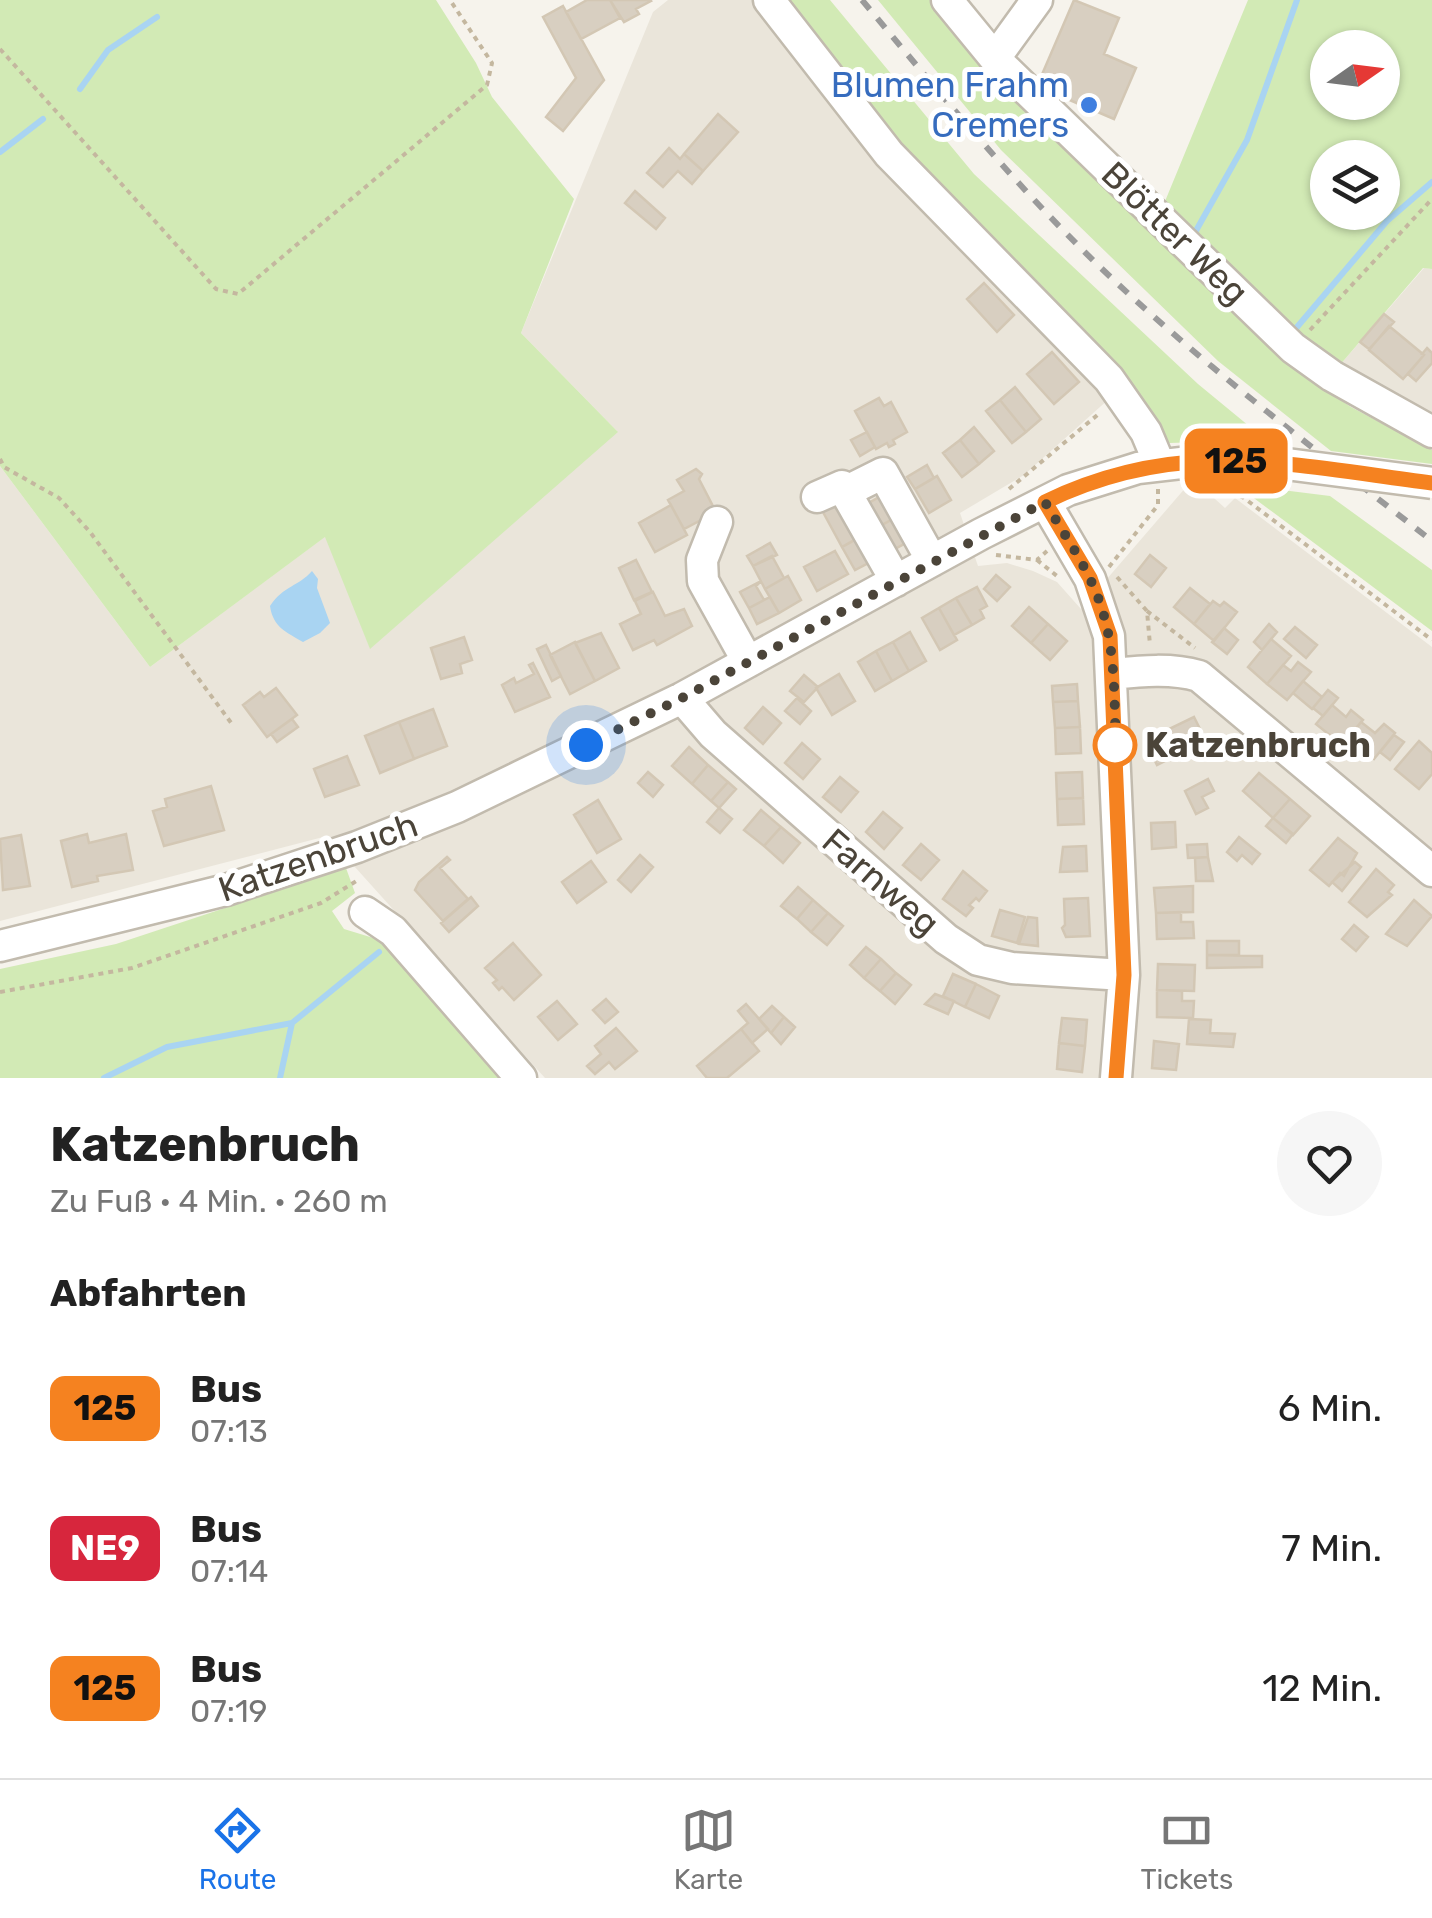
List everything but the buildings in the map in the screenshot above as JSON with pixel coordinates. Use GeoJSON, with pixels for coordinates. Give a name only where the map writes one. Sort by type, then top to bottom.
{"type":"FeatureCollection","features":[{"type":"Feature","properties":{"kind":"street"},"geometry":{"type":"LineString","coordinates":[[770,0],[889,154],[1108,378],[1146,432],[1159,463]]}},
{"type":"Feature","properties":{"kind":"street","name":"Blötter Weg"},"geometry":{"type":"LineString","coordinates":[[946,0],[995,58],[1293,348],[1332,376],[1432,432]]}},
{"type":"Feature","properties":{"kind":"street"},"geometry":{"type":"LineString","coordinates":[[995,58],[1036,0]]}},
{"type":"Feature","properties":{"kind":"street"},"geometry":{"type":"LineString","coordinates":[[1212,473],[1263,461],[1432,483]]}},
{"type":"Feature","properties":{"kind":"street","name":"Katzenbruch"},"geometry":{"type":"LineString","coordinates":[[0,946],[226,890],[357,847],[457,807],[682,698],[932,561],[1096,479],[1159,463],[1212,473]]}},
{"type":"Feature","properties":{"kind":"street"},"geometry":{"type":"LineString","coordinates":[[857,486],[883,472],[932,561]]}},
{"type":"Feature","properties":{"kind":"street"},"geometry":{"type":"LineString","coordinates":[[817,498],[842,486],[896,581]]}},
{"type":"Feature","properties":{"kind":"street"},"geometry":{"type":"LineString","coordinates":[[1045,502],[1090,578],[1110,636],[1124,975],[1116,1078]]}},
{"type":"Feature","properties":{"kind":"street"},"geometry":{"type":"LineString","coordinates":[[718,522],[702,560],[703,581],[748,662]]}},
{"type":"Feature","properties":{"kind":"street"},"geometry":{"type":"LineString","coordinates":[[1113,674],[1152,670],[1184,671],[1199,676],[1432,871]]}},
{"type":"Feature","properties":{"kind":"street","name":"Farnweg"},"geometry":{"type":"LineString","coordinates":[[682,698],[713,734],[946,940],[978,960],[1012,968],[1124,975]]}},
{"type":"Feature","properties":{"kind":"street"},"geometry":{"type":"LineString","coordinates":[[365,912],[393,932],[521,1078]]}},
{"type":"Feature","properties":{"kind":"path"},"geometry":{"type":"LineString","coordinates":[[0,49],[216,289],[238,294],[487,86],[492,63],[450,0]]}},
{"type":"Feature","properties":{"kind":"path"},"geometry":{"type":"LineString","coordinates":[[1293,348],[1432,199]]}},
{"type":"Feature","properties":{"kind":"path"},"geometry":{"type":"LineString","coordinates":[[0,458],[4,467],[59,498],[90,532],[232,724]]}},
{"type":"Feature","properties":{"kind":"path"},"geometry":{"type":"LineString","coordinates":[[1109,567],[1158,505],[1159,463]]}},
{"type":"Feature","properties":{"kind":"path"},"geometry":{"type":"LineString","coordinates":[[1212,473],[1432,640]]}},
{"type":"Feature","properties":{"kind":"path"},"geometry":{"type":"LineString","coordinates":[[1147,611],[1201,653],[1214,686]]}},
{"type":"Feature","properties":{"kind":"path"},"geometry":{"type":"LineString","coordinates":[[0,992],[132,968],[321,903],[358,880]]}},
{"type":"Feature","properties":{"kind":"shaded area"},"geometry":{"type":"Polygon","coordinates":[[[668,0],[757,0],[1110,398],[1024,475],[960,513],[978,566],[1007,563],[1033,571],[1057,582],[1081,609],[1193,479],[1225,508],[1235,498],[1432,647],[1432,1078],[545,1078],[327,836],[0,921],[0,466],[150,667],[326,536],[370,648],[617,431],[521,333],[653,12],[668,0]]]}},
{"type":"Feature","properties":{"kind":"shaded area"},"geometry":{"type":"Polygon","coordinates":[[[1424,268],[1432,269],[1432,421],[1339,366],[1424,268]]]}},
{"type":"Feature","properties":{"kind":"green space"},"geometry":{"type":"Polygon","coordinates":[[[0,0],[436,0],[476,63],[492,97],[574,199],[521,333],[618,432],[370,649],[325,537],[150,667],[0,466],[0,0]]]}},
{"type":"Feature","properties":{"kind":"green space"},"geometry":{"type":"Polygon","coordinates":[[[778,0],[830,0],[974,174],[1198,384],[1266,440],[1169,443],[896,147],[778,0]]]}},
{"type":"Feature","properties":{"kind":"green space"},"geometry":{"type":"Polygon","coordinates":[[[878,0],[938,0],[991,63],[1154,235],[1279,358],[1351,407],[1432,450],[1432,464],[1331,451],[1218,361],[1001,150],[878,0]]]}},
{"type":"Feature","properties":{"kind":"green space"},"geometry":{"type":"Polygon","coordinates":[[[1248,0],[1432,0],[1432,269],[1423,268],[1339,366],[1292,330],[1161,211],[1248,0]]]}},
{"type":"Feature","properties":{"kind":"green space"},"geometry":{"type":"Polygon","coordinates":[[[1235,484],[1330,496],[1432,570],[1432,631],[1235,484]]]}},
{"type":"Feature","properties":{"kind":"green space"},"geometry":{"type":"Polygon","coordinates":[[[346,868],[355,893],[332,911],[344,929],[393,944],[512,1078],[0,1078],[0,969],[116,944],[346,868]]]}},
{"type":"Feature","properties":{"kind":"water"},"geometry":{"type":"Polygon","coordinates":[[[312,571],[318,579],[317,588],[330,623],[303,642],[277,624],[270,606],[312,571]]]}},
{"type":"Feature","properties":{"kind":"waterway"},"geometry":{"type":"LineString","coordinates":[[1193,236],[1247,140],[1297,0]]}},
{"type":"Feature","properties":{"kind":"waterway"},"geometry":{"type":"LineString","coordinates":[[80,89],[108,50],[157,17]]}},
{"type":"Feature","properties":{"kind":"waterway"},"geometry":{"type":"LineString","coordinates":[[0,152],[43,119]]}},
{"type":"Feature","properties":{"kind":"waterway"},"geometry":{"type":"LineString","coordinates":[[1292,333],[1387,221],[1432,182]]}},
{"type":"Feature","properties":{"kind":"waterway"},"geometry":{"type":"LineString","coordinates":[[104,1078],[167,1047],[292,1023],[379,952]]}},
{"type":"Feature","properties":{"kind":"waterway"},"geometry":{"type":"LineString","coordinates":[[280,1078],[292,1023]]}},
{"type":"Feature","properties":{"kind":"railway"},"geometry":{"type":"LineString","coordinates":[[862,0],[1006,169],[1099,266],[1220,373],[1432,541]]}},
{"type":"Feature","properties":{"kind":"bus line","name":"125"},"geometry":{"type":"LineString","coordinates":[[1116,1078],[1124,975],[1110,636],[1090,578],[1045,502],[1116,473],[1186,460],[1263,461],[1432,483]]}},
{"type":"Feature","properties":{"kind":"place","name":"Blumen Frahm Cremers"},"geometry":{"type":"Point","coordinates":[1089,105]}},
{"type":"Feature","properties":{"kind":"place","name":"Katzenbruch"},"geometry":{"type":"Point","coordinates":[1115,745]}},
{"type":"Feature","properties":{"kind":"route"},"geometry":{"type":"LineString","coordinates":[[586,745],[682,698],[1045,502],[1090,578],[1110,636],[1116,748],[1115,745]]}}]}
